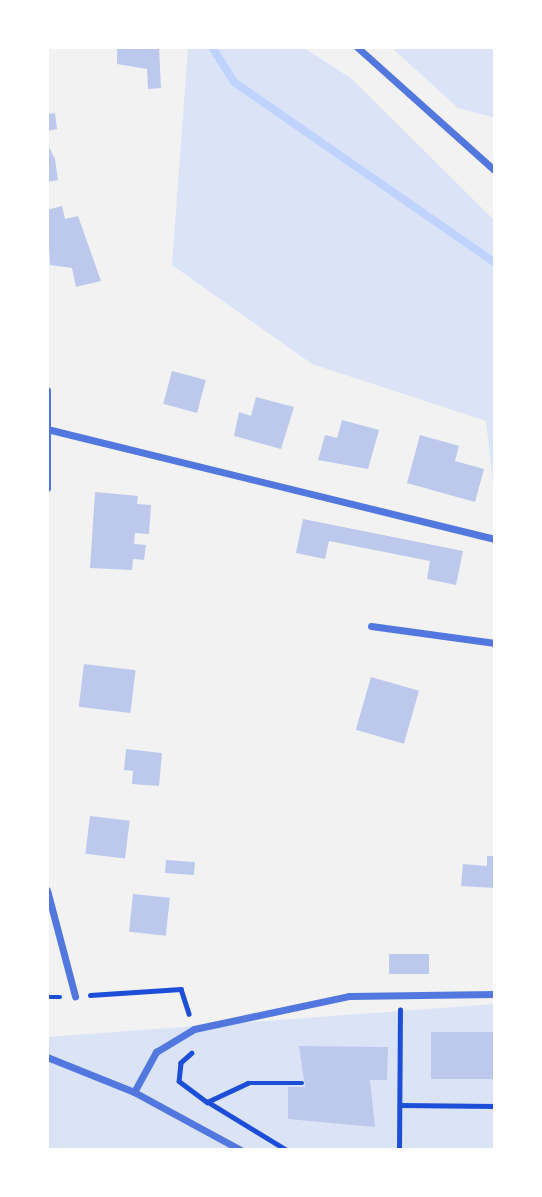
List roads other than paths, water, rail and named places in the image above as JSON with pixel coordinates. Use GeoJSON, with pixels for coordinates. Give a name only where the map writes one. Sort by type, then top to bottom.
{"type":"FeatureCollection","features":[{"type":"Feature","properties":{"kind":"street"},"geometry":{"type":"LineString","coordinates":[[357,47],[493,166]]}},
{"type":"Feature","properties":{"kind":"street"},"geometry":{"type":"LineString","coordinates":[[47,390],[51,430],[47,488]]}},
{"type":"Feature","properties":{"kind":"street"},"geometry":{"type":"LineString","coordinates":[[51,430],[495,539]]}},
{"type":"Feature","properties":{"kind":"street"},"geometry":{"type":"LineString","coordinates":[[371,626],[495,643]]}},
{"type":"Feature","properties":{"kind":"street"},"geometry":{"type":"LineString","coordinates":[[47,890],[75,996]]}},
{"type":"Feature","properties":{"kind":"street"},"geometry":{"type":"LineString","coordinates":[[134,1092],[156,1052],[194,1029],[271,1008],[400,995],[495,994]]}},
{"type":"Feature","properties":{"kind":"street"},"geometry":{"type":"LineString","coordinates":[[47,1056],[134,1092],[241,1150]]}},
{"type":"Feature","properties":{"kind":"waterway"},"geometry":{"type":"LineString","coordinates":[[212,47],[234,82],[495,263]]}}]}
